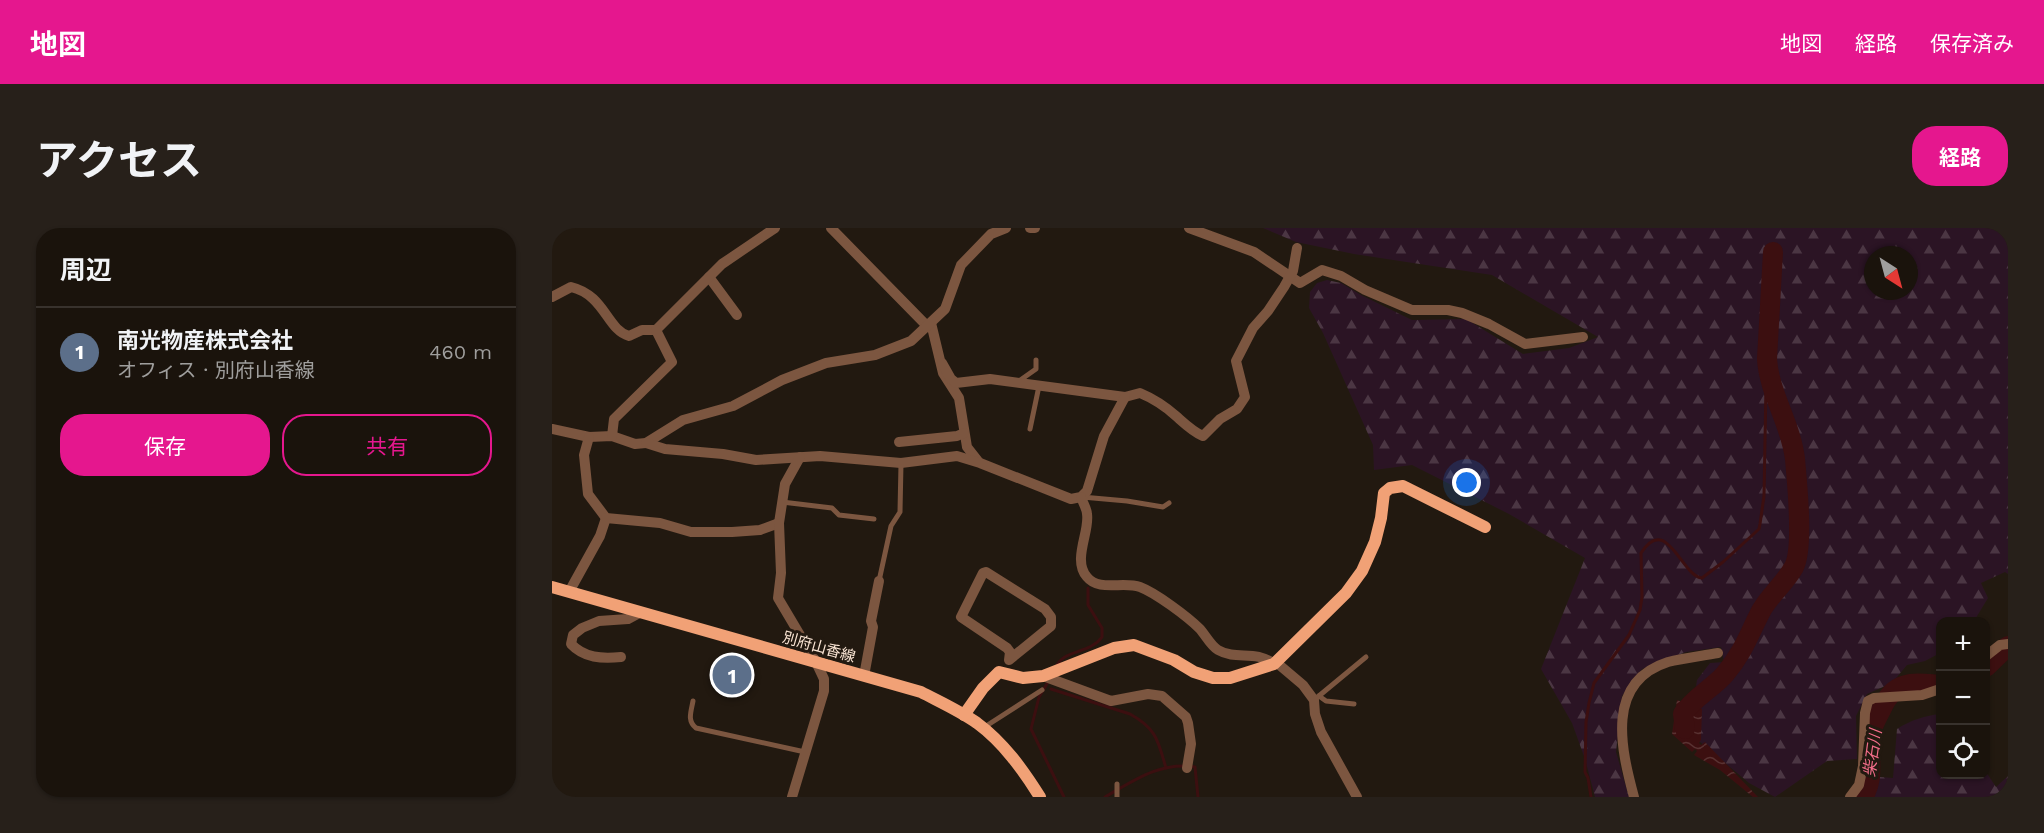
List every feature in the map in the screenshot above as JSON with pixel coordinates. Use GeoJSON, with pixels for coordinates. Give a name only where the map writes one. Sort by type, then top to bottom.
{"type":"FeatureCollection","features":[{"type":"Feature","properties":{"kind":"street"},"geometry":{"type":"LineString","coordinates":[[552,297],[571,287],[581,289],[597,301],[622,334],[629,336],[642,330],[656,330],[722,264],[775,228]]}},
{"type":"Feature","properties":{"kind":"street"},"geometry":{"type":"LineString","coordinates":[[831,228],[929,325],[942,363],[943,373],[959,398],[967,447],[980,463]]}},
{"type":"Feature","properties":{"kind":"street"},"geometry":{"type":"LineString","coordinates":[[646,443],[683,420],[733,406],[782,380],[826,363],[875,355],[911,340],[945,309],[961,265],[991,234],[1006,228]]}},
{"type":"Feature","properties":{"kind":"street"},"geometry":{"type":"LineString","coordinates":[[1030,228],[1035,228]]}},
{"type":"Feature","properties":{"kind":"street"},"geometry":{"type":"LineString","coordinates":[[1189,228],[1254,252],[1300,283],[1322,270],[1341,276],[1365,290],[1412,309],[1448,310],[1462,313],[1489,324],[1525,344],[1583,337]]}},
{"type":"Feature","properties":{"kind":"street"},"geometry":{"type":"LineString","coordinates":[[942,363],[956,383],[990,379],[1125,397],[1142,394],[1174,414],[1201,436],[1206,435],[1221,419],[1242,403],[1245,397],[1236,361],[1253,328],[1275,301],[1290,276],[1297,248]]}},
{"type":"Feature","properties":{"kind":"street"},"geometry":{"type":"LineString","coordinates":[[709,277],[737,315]]}},
{"type":"Feature","properties":{"kind":"street"},"geometry":{"type":"LineString","coordinates":[[612,436],[614,419],[672,362],[656,330]]}},
{"type":"Feature","properties":{"kind":"street"},"geometry":{"type":"LineString","coordinates":[[552,429],[589,437],[612,436],[635,444],[646,443],[665,449],[723,454],[756,460],[820,456],[901,463],[957,456],[1071,499],[1081,497],[1088,492],[1104,436],[1125,397]]}},
{"type":"Feature","properties":{"kind":"street"},"geometry":{"type":"LineString","coordinates":[[899,442],[957,436],[964,433]]}},
{"type":"Feature","properties":{"kind":"street"},"geometry":{"type":"LineString","coordinates":[[589,437],[584,455],[588,494],[606,518],[660,524],[691,532],[760,530],[779,523]]}},
{"type":"Feature","properties":{"kind":"street"},"geometry":{"type":"LineString","coordinates":[[792,797],[824,691],[824,679],[816,662],[778,598],[781,573],[779,523],[782,502],[785,484],[800,457]]}},
{"type":"Feature","properties":{"kind":"street"},"geometry":{"type":"LineString","coordinates":[[999,672],[1023,678],[1042,676],[1114,648],[1134,645],[1174,660],[1194,672],[1213,678],[1230,678],[1276,664],[1346,593],[1362,571],[1375,542],[1384,493],[1390,488],[1404,486],[1485,527]]}},
{"type":"Feature","properties":{"kind":"street"},"geometry":{"type":"LineString","coordinates":[[1081,497],[1087,513],[1081,558],[1084,574],[1088,579],[1102,585],[1119,584],[1140,587],[1188,618],[1217,650],[1236,655],[1263,656],[1303,685],[1317,698],[1315,714],[1321,732],[1357,797]]}},
{"type":"Feature","properties":{"kind":"street"},"geometry":{"type":"LineString","coordinates":[[568,592],[600,536],[606,518]]}},
{"type":"Feature","properties":{"kind":"street"},"geometry":{"type":"LineString","coordinates":[[964,715],[983,688],[1009,660],[1052,626],[1051,617],[1045,609],[986,572],[983,573],[961,617],[1007,648],[1010,652],[1009,660]]}},
{"type":"Feature","properties":{"kind":"street"},"geometry":{"type":"LineString","coordinates":[[864,676],[879,581]]}},
{"type":"Feature","properties":{"kind":"street","name":"別府山香線"},"geometry":{"type":"LineString","coordinates":[[552,587],[921,692],[983,728],[1012,757],[1040,797]]}},
{"type":"Feature","properties":{"kind":"street"},"geometry":{"type":"LineString","coordinates":[[621,657],[592,657],[579,653],[571,644],[573,635],[582,628],[599,621],[628,619],[641,612]]}},
{"type":"Feature","properties":{"kind":"street"},"geometry":{"type":"LineString","coordinates":[[1990,653],[2000,645],[2008,644]]}},
{"type":"Feature","properties":{"kind":"street"},"geometry":{"type":"LineString","coordinates":[[1634,797],[1624,750],[1623,732],[1624,705],[1630,690],[1637,680],[1668,662],[1718,653]]}},
{"type":"Feature","properties":{"kind":"street"},"geometry":{"type":"LineString","coordinates":[[1042,676],[1111,701],[1148,694],[1162,696],[1186,717],[1191,744],[1187,768]]}},
{"type":"Feature","properties":{"kind":"street"},"geometry":{"type":"LineString","coordinates":[[1850,797],[1859,786],[1863,766],[1865,713],[1868,701],[1874,698],[1922,695],[1936,691]]}},
{"type":"Feature","properties":{"kind":"lane"},"geometry":{"type":"LineString","coordinates":[[1018,382],[1036,369],[1036,360]]}},
{"type":"Feature","properties":{"kind":"lane"},"geometry":{"type":"LineString","coordinates":[[1030,429],[1039,386]]}},
{"type":"Feature","properties":{"kind":"lane"},"geometry":{"type":"LineString","coordinates":[[879,581],[891,526],[900,512],[901,463]]}},
{"type":"Feature","properties":{"kind":"lane"},"geometry":{"type":"LineString","coordinates":[[1081,497],[1163,507],[1169,503]]}},
{"type":"Feature","properties":{"kind":"lane"},"geometry":{"type":"LineString","coordinates":[[782,502],[832,508],[838,515],[874,519]]}},
{"type":"Feature","properties":{"kind":"lane"},"geometry":{"type":"LineString","coordinates":[[1317,698],[1366,657]]}},
{"type":"Feature","properties":{"kind":"lane"},"geometry":{"type":"LineString","coordinates":[[983,728],[1042,690]]}},
{"type":"Feature","properties":{"kind":"lane"},"geometry":{"type":"LineString","coordinates":[[1317,698],[1354,704]]}},
{"type":"Feature","properties":{"kind":"lane"},"geometry":{"type":"LineString","coordinates":[[693,701],[690,717],[692,725],[696,728],[805,752]]}},
{"type":"Feature","properties":{"kind":"lane"},"geometry":{"type":"LineString","coordinates":[[1116,797],[1117,784]]}},
{"type":"Feature","properties":{"kind":"green space"},"geometry":{"type":"Polygon","coordinates":[[[1263,228],[2008,228],[2008,574],[2005,572],[1981,583],[1988,598],[1976,617],[1936,617],[1936,655],[1925,661],[1907,665],[1892,683],[1867,694],[1856,716],[1857,759],[1827,761],[1775,797],[1749,783],[1693,736],[1692,714],[1697,680],[1710,663],[1724,662],[1721,647],[1686,652],[1642,669],[1622,696],[1616,752],[1629,797],[1595,797],[1572,723],[1541,669],[1585,558],[1509,514],[1412,465],[1374,470],[1373,445],[1323,333],[1309,308],[1310,292],[1317,283],[1327,280],[1341,283],[1412,320],[1466,319],[1523,354],[1569,348],[1598,337],[1492,275],[1354,254],[1296,242],[1263,228]]]}},
{"type":"Feature","properties":{"kind":"green space"},"geometry":{"type":"Polygon","coordinates":[[[1936,715],[1936,779],[1990,778],[1996,787],[2008,776],[2008,797],[1870,797],[1880,777],[1893,778],[1897,729],[1936,715]]]}},
{"type":"Feature","properties":{"kind":"water"},"geometry":{"type":"Polygon","coordinates":[[[1677,700],[1702,709],[1699,743],[1701,745],[1705,742],[1758,797],[1753,797],[1720,770],[1694,755],[1697,751],[1695,749],[1692,752],[1672,734],[1677,700]]]}},
{"type":"Feature","properties":{"kind":"waterway"},"geometry":{"type":"LineString","coordinates":[[1685,729],[1683,714],[1731,666],[1761,611],[1790,573],[1797,558],[1799,514],[1795,459],[1793,446],[1772,384],[1767,359],[1773,252]]}},
{"type":"Feature","properties":{"kind":"waterway"},"geometry":{"type":"LineString","coordinates":[[1591,797],[1585,772],[1586,722],[1589,703],[1594,683],[1629,635],[1640,610],[1641,553],[1650,543],[1659,540],[1666,543],[1694,575],[1702,578],[1759,529],[1764,496],[1768,374]]}},
{"type":"Feature","properties":{"kind":"waterway"},"geometry":{"type":"LineString","coordinates":[[1057,665],[1066,656],[1091,646],[1102,637],[1102,628],[1088,605],[1088,588]]}},
{"type":"Feature","properties":{"kind":"waterway","name":"柴石川"},"geometry":{"type":"LineString","coordinates":[[1990,663],[2008,646]]}},
{"type":"Feature","properties":{"kind":"waterway"},"geometry":{"type":"LineString","coordinates":[[1048,682],[1039,697],[1031,729],[1064,797]]}},
{"type":"Feature","properties":{"kind":"waterway","name":"柴石川"},"geometry":{"type":"LineString","coordinates":[[1863,797],[1869,782],[1871,733],[1887,699],[1899,687],[1914,684],[1936,685]]}},
{"type":"Feature","properties":{"kind":"waterway"},"geometry":{"type":"LineString","coordinates":[[1051,689],[1130,714],[1139,720],[1155,736],[1166,768]]}},
{"type":"Feature","properties":{"kind":"waterway"},"geometry":{"type":"LineString","coordinates":[[1105,797],[1148,774],[1183,766],[1195,767],[1198,797]]}},
{"type":"Feature","properties":{"kind":"place","name":"南光物産株式会社"},"geometry":{"type":"Point","coordinates":[732,675]}}]}
